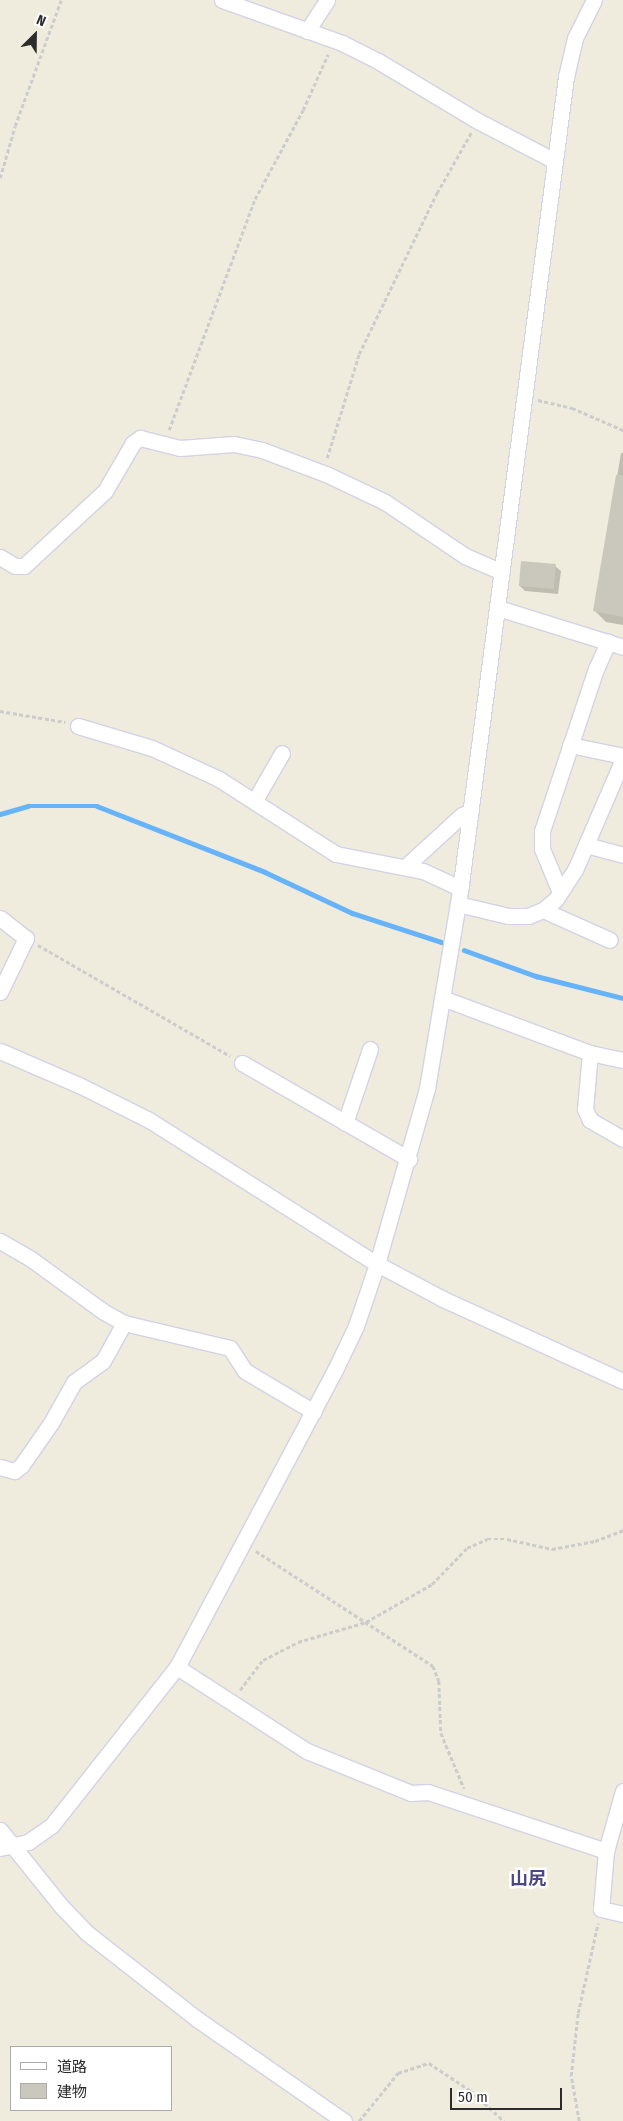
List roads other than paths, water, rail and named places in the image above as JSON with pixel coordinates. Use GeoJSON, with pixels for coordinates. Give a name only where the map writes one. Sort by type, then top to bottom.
{"type":"FeatureCollection","features":[{"type":"Feature","properties":{"kind":"street"},"geometry":{"type":"LineString","coordinates":[[222,0],[334,40],[416,81],[478,121],[555,161]]}},
{"type":"Feature","properties":{"kind":"street"},"geometry":{"type":"LineString","coordinates":[[308,31],[327,0]]}},
{"type":"Feature","properties":{"kind":"street"},"geometry":{"type":"LineString","coordinates":[[7,1847],[36,1838],[52,1826],[177,1667],[314,1412],[356,1326],[377,1264],[409,1159],[427,1088],[458,904],[471,811],[570,54],[581,22],[594,0]]}},
{"type":"Feature","properties":{"kind":"street"},"geometry":{"type":"LineString","coordinates":[[0,557],[15,566],[24,566],[105,490],[135,440],[140,438],[190,448],[245,446],[326,474],[386,502],[465,556],[502,572]]}},
{"type":"Feature","properties":{"kind":"street"},"geometry":{"type":"LineString","coordinates":[[498,608],[623,647]]}},
{"type":"Feature","properties":{"kind":"street"},"geometry":{"type":"LineString","coordinates":[[560,892],[546,863],[542,831],[570,745],[608,642]]}},
{"type":"Feature","properties":{"kind":"street"},"geometry":{"type":"LineString","coordinates":[[78,726],[152,748],[219,779],[336,854],[352,860],[405,867],[460,888]]}},
{"type":"Feature","properties":{"kind":"street"},"geometry":{"type":"LineString","coordinates":[[458,904],[508,916],[528,916],[543,910],[560,892],[575,870],[623,757],[570,745]]}},
{"type":"Feature","properties":{"kind":"street"},"geometry":{"type":"LineString","coordinates":[[254,800],[282,753]]}},
{"type":"Feature","properties":{"kind":"street"},"geometry":{"type":"LineString","coordinates":[[405,867],[462,815],[471,811]]}},
{"type":"Feature","properties":{"kind":"street"},"geometry":{"type":"LineString","coordinates":[[586,845],[623,855]]}},
{"type":"Feature","properties":{"kind":"street"},"geometry":{"type":"LineString","coordinates":[[543,910],[610,940]]}},
{"type":"Feature","properties":{"kind":"street"},"geometry":{"type":"LineString","coordinates":[[0,918],[26,938],[0,992]]}},
{"type":"Feature","properties":{"kind":"street"},"geometry":{"type":"LineString","coordinates":[[442,998],[590,1053],[623,1060]]}},
{"type":"Feature","properties":{"kind":"street"},"geometry":{"type":"LineString","coordinates":[[345,1123],[370,1050]]}},
{"type":"Feature","properties":{"kind":"street"},"geometry":{"type":"LineString","coordinates":[[590,1053],[585,1109],[590,1120],[623,1139]]}},
{"type":"Feature","properties":{"kind":"street"},"geometry":{"type":"LineString","coordinates":[[1,1054],[80,1084],[149,1120],[377,1264],[443,1299],[623,1381]]}},
{"type":"Feature","properties":{"kind":"street"},"geometry":{"type":"LineString","coordinates":[[242,1063],[409,1159]]}},
{"type":"Feature","properties":{"kind":"street"},"geometry":{"type":"LineString","coordinates":[[0,1241],[32,1259],[104,1312],[124,1322],[221,1344],[237,1355],[245,1371],[314,1412]]}},
{"type":"Feature","properties":{"kind":"street"},"geometry":{"type":"LineString","coordinates":[[0,1467],[14,1471],[21,1466],[51,1423],[74,1382],[103,1361],[124,1322]]}},
{"type":"Feature","properties":{"kind":"street"},"geometry":{"type":"LineString","coordinates":[[177,1667],[307,1751],[411,1793],[428,1792],[606,1851]]}},
{"type":"Feature","properties":{"kind":"street"},"geometry":{"type":"LineString","coordinates":[[623,1791],[606,1851],[601,1909],[623,1914]]}},
{"type":"Feature","properties":{"kind":"street"},"geometry":{"type":"LineString","coordinates":[[0,1830],[7,1847],[87,1933],[196,2019],[344,2121]]}},
{"type":"Feature","properties":{"kind":"waterway"},"geometry":{"type":"LineString","coordinates":[[0,814],[28,806],[97,806],[265,872],[352,913],[441,942]]}},
{"type":"Feature","properties":{"kind":"waterway"},"geometry":{"type":"LineString","coordinates":[[464,950],[536,976],[623,998]]}},
{"type":"Feature","properties":{"kind":"district","name":"山尻"},"geometry":{"type":"Point","coordinates":[528,1879]}}]}
